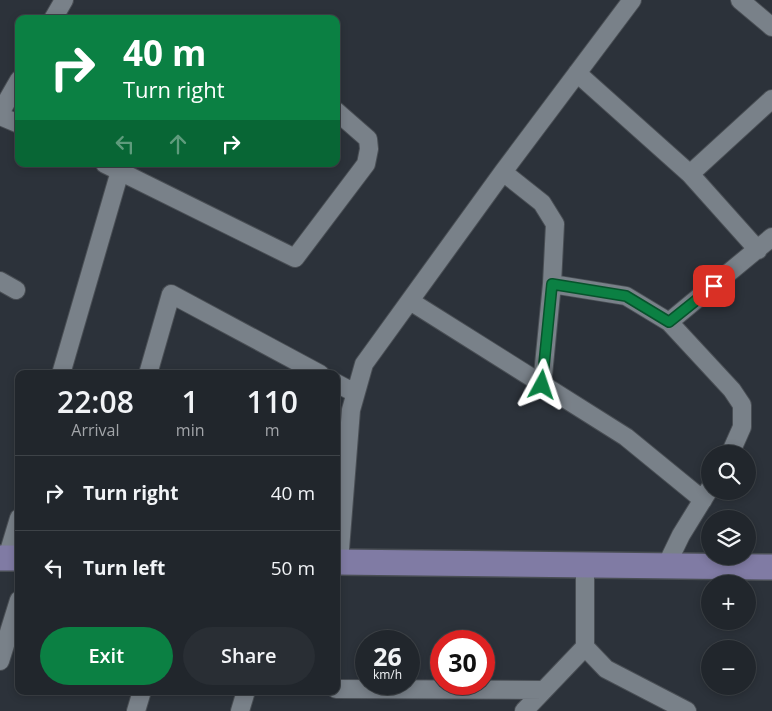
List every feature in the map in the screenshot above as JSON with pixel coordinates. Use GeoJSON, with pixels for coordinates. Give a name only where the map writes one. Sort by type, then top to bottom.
{"type":"FeatureCollection","features":[{"type":"Feature","properties":{"kind":"main road"},"geometry":{"type":"LineString","coordinates":[[340,562],[772,567]]}},
{"type":"Feature","properties":{"kind":"street"},"geometry":{"type":"LineString","coordinates":[[55,15],[64,0]]}},
{"type":"Feature","properties":{"kind":"street"},"geometry":{"type":"LineString","coordinates":[[340,539],[351,410],[364,364],[503,172],[632,0]]}},
{"type":"Feature","properties":{"kind":"street"},"geometry":{"type":"LineString","coordinates":[[740,0],[772,27]]}},
{"type":"Feature","properties":{"kind":"street"},"geometry":{"type":"LineString","coordinates":[[577,73],[690,174],[758,250]]}},
{"type":"Feature","properties":{"kind":"street"},"geometry":{"type":"LineString","coordinates":[[15,87],[0,114],[15,122]]}},
{"type":"Feature","properties":{"kind":"street"},"geometry":{"type":"LineString","coordinates":[[690,174],[772,99]]}},
{"type":"Feature","properties":{"kind":"street"},"geometry":{"type":"LineString","coordinates":[[119,167],[295,258],[366,164],[369,149],[368,139],[340,114]]}},
{"type":"Feature","properties":{"kind":"street"},"geometry":{"type":"LineString","coordinates":[[62,370],[117,167]]}},
{"type":"Feature","properties":{"kind":"street"},"geometry":{"type":"LineString","coordinates":[[503,172],[542,203],[554,224],[552,284],[542,385]]}},
{"type":"Feature","properties":{"kind":"street"},"geometry":{"type":"LineString","coordinates":[[669,322],[772,238]]}},
{"type":"Feature","properties":{"kind":"street"},"geometry":{"type":"LineString","coordinates":[[0,281],[16,290]]}},
{"type":"Feature","properties":{"kind":"street"},"geometry":{"type":"LineString","coordinates":[[552,284],[626,296],[669,322],[732,390],[742,405],[742,427],[734,445]]}},
{"type":"Feature","properties":{"kind":"street"},"geometry":{"type":"LineString","coordinates":[[149,370],[170,294],[312,370]]}},
{"type":"Feature","properties":{"kind":"street"},"geometry":{"type":"LineString","coordinates":[[410,301],[626,437],[701,490]]}},
{"type":"Feature","properties":{"kind":"street"},"geometry":{"type":"LineString","coordinates":[[340,385],[356,393]]}},
{"type":"Feature","properties":{"kind":"street"},"geometry":{"type":"LineString","coordinates":[[666,566],[680,535],[702,500]]}},
{"type":"Feature","properties":{"kind":"street"},"geometry":{"type":"LineString","coordinates":[[9,558],[15,534]]}},
{"type":"Feature","properties":{"kind":"street"},"geometry":{"type":"LineString","coordinates":[[524,711],[584,647],[585,565]]}},
{"type":"Feature","properties":{"kind":"street"},"geometry":{"type":"LineString","coordinates":[[0,661],[15,613]]}},
{"type":"Feature","properties":{"kind":"street"},"geometry":{"type":"LineString","coordinates":[[584,647],[606,669],[687,711]]}},
{"type":"Feature","properties":{"kind":"street"},"geometry":{"type":"LineString","coordinates":[[340,689],[544,690]]}},
{"type":"Feature","properties":{"kind":"street"},"geometry":{"type":"LineString","coordinates":[[136,711],[141,695]]}},
{"type":"Feature","properties":{"kind":"street"},"geometry":{"type":"LineString","coordinates":[[240,711],[245,695]]}},
{"type":"Feature","properties":{"kind":"route"},"geometry":{"type":"LineString","coordinates":[[542,385],[552,284],[626,296],[669,322],[714,286]]}}]}
